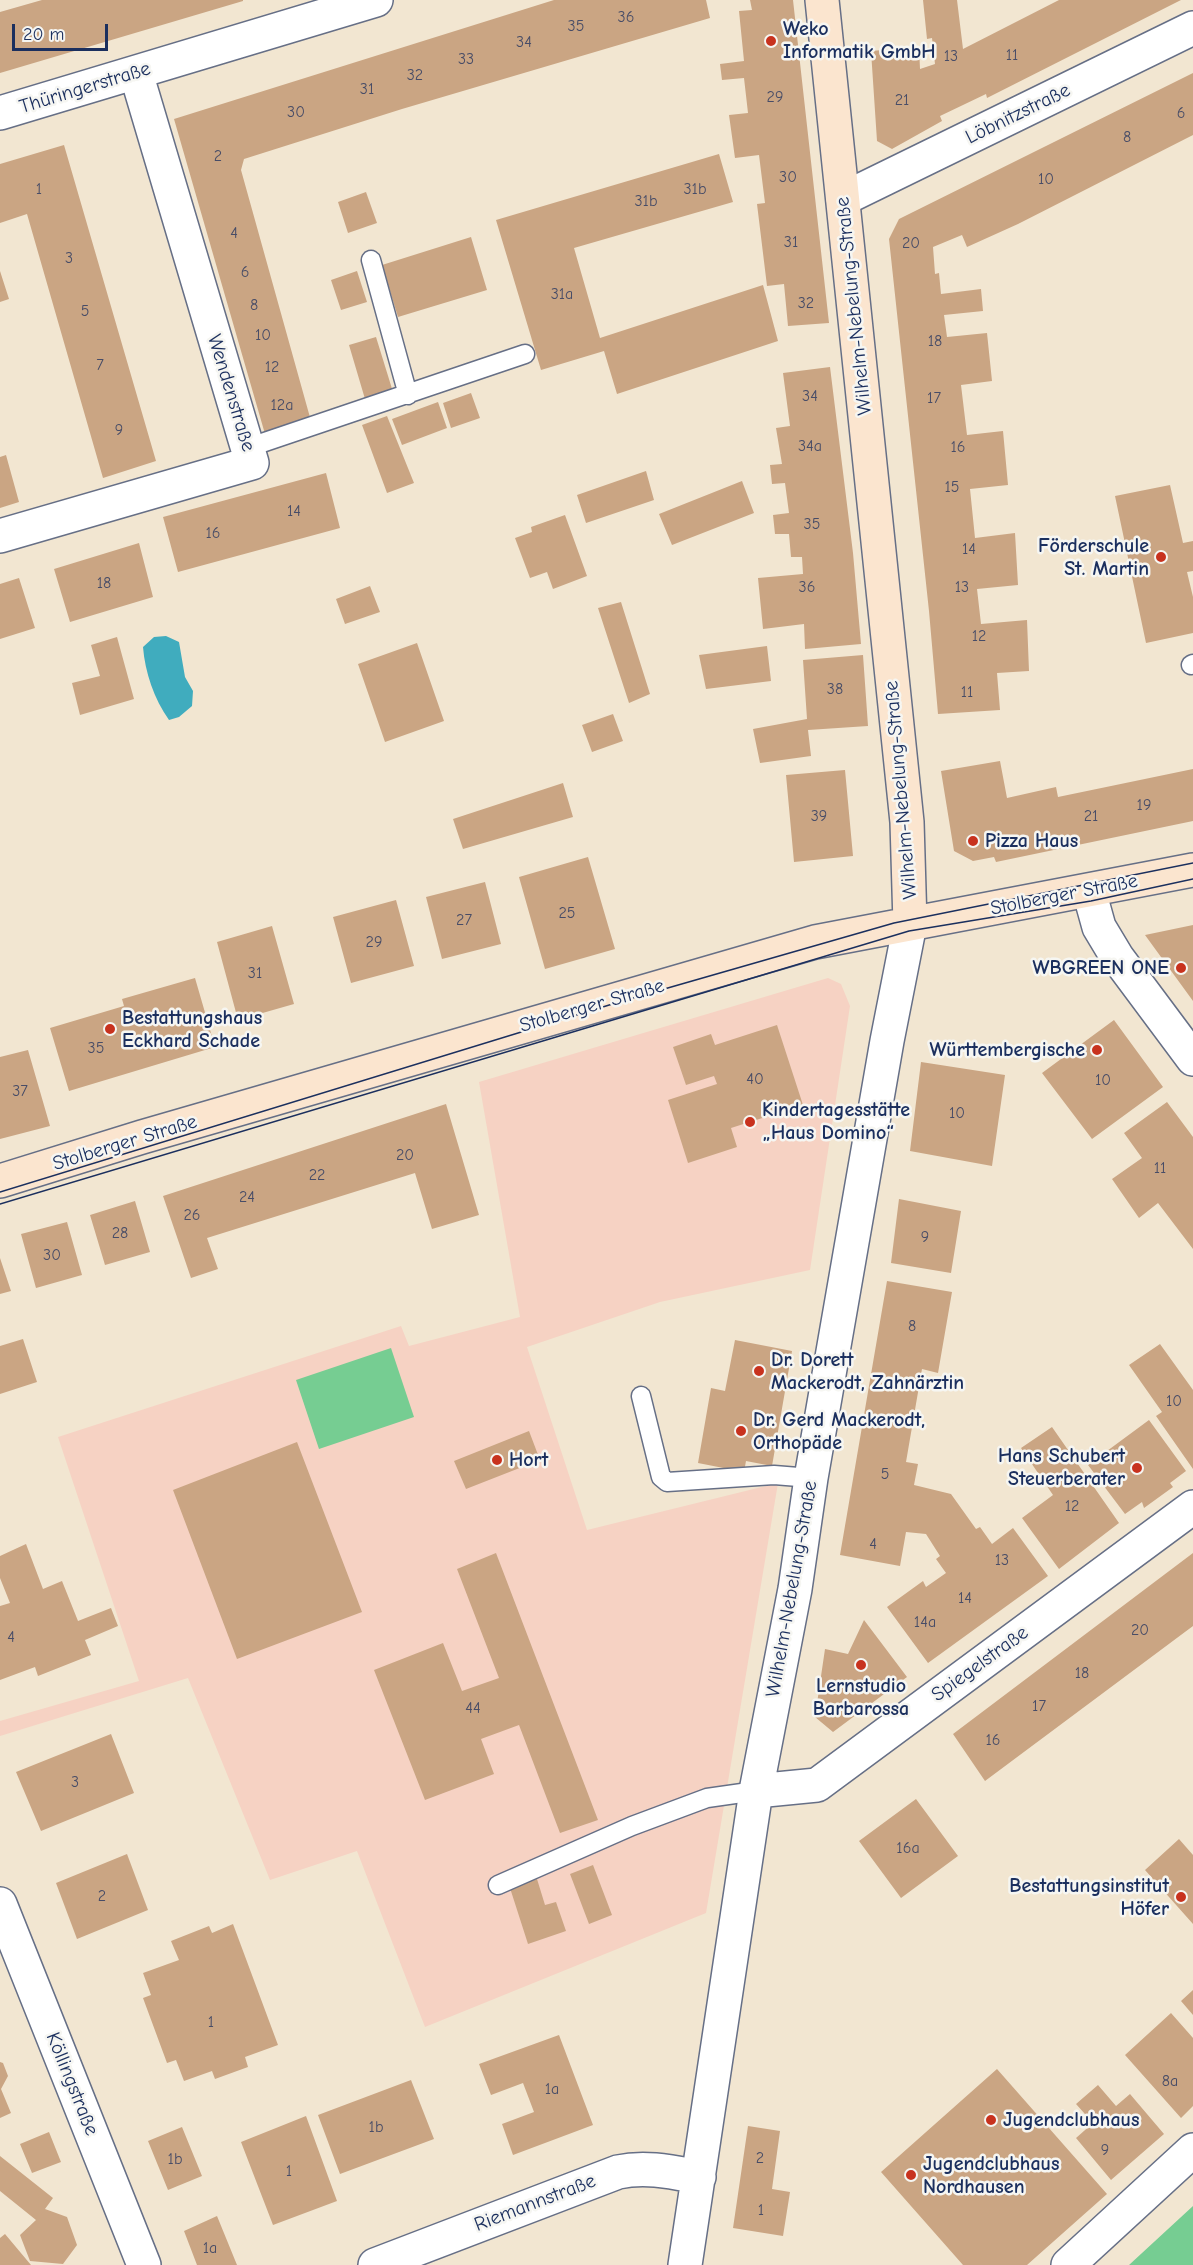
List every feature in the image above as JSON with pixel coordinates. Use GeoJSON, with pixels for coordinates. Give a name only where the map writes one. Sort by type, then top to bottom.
{"type":"FeatureCollection","features":[{"type":"Feature","properties":{"kind":"main road","name":"Wilhelm-Nebelung-Straße"},"geometry":{"type":"LineString","coordinates":[[822,0],[907,822],[910,924]]}},
{"type":"Feature","properties":{"kind":"main road","name":"Stolberger Straße"},"geometry":{"type":"LineString","coordinates":[[0,1181],[142,1137],[815,942],[1193,870]]}},
{"type":"Feature","properties":{"kind":"street","name":"Thüringerstraße"},"geometry":{"type":"LineString","coordinates":[[0,113],[376,0]]}},
{"type":"Feature","properties":{"kind":"street","name":"Löbnitzstraße"},"geometry":{"type":"LineString","coordinates":[[843,200],[1193,28]]}},
{"type":"Feature","properties":{"kind":"street","name":"Wendenstraße"},"geometry":{"type":"LineString","coordinates":[[0,536],[252,463],[136,73]]}},
{"type":"Feature","properties":{"kind":"street"},"geometry":{"type":"LineString","coordinates":[[1089,891],[1099,927],[1117,957],[1193,1059]]}},
{"type":"Feature","properties":{"kind":"street","name":"Wilhelm-Nebelung-Straße"},"geometry":{"type":"LineString","coordinates":[[685,2265],[756,1791],[795,1589],[885,1049],[910,924]]}},
{"type":"Feature","properties":{"kind":"street","name":"Spiegelstraße"},"geometry":{"type":"LineString","coordinates":[[756,1791],[817,1785],[1193,1507]]}},
{"type":"Feature","properties":{"kind":"street","name":"Köllingstraße"},"geometry":{"type":"LineString","coordinates":[[0,1904],[144,2265]]}},
{"type":"Feature","properties":{"kind":"street"},"geometry":{"type":"LineString","coordinates":[[1068,2265],[1193,2150]]}},
{"type":"Feature","properties":{"kind":"street","name":"Riemannstraße"},"geometry":{"type":"LineString","coordinates":[[375,2265],[618,2172],[635,2168],[652,2169],[699,2177]]}},
{"type":"Feature","properties":{"kind":"lane"},"geometry":{"type":"LineString","coordinates":[[371,260],[408,395]]}},
{"type":"Feature","properties":{"kind":"lane"},"geometry":{"type":"LineString","coordinates":[[247,448],[525,354]]}},
{"type":"Feature","properties":{"kind":"lane"},"geometry":{"type":"LineString","coordinates":[[642,1396],[661,1477],[667,1482],[774,1475],[812,1479]]}},
{"type":"Feature","properties":{"kind":"lane"},"geometry":{"type":"LineString","coordinates":[[498,1885],[632,1826],[707,1798],[756,1791]]}},
{"type":"Feature","properties":{"kind":"shaded area"},"geometry":{"type":"Polygon","coordinates":[[[828,978],[841,984],[850,1006],[810,1270],[660,1302],[527,1347],[587,1530],[778,1483],[706,1913],[425,2027],[357,1851],[270,1880],[188,1678],[0,1736],[0,1721],[139,1681],[58,1437],[401,1326],[409,1346],[520,1317],[479,1082],[828,978]]]}},
{"type":"Feature","properties":{"kind":"green space"},"geometry":{"type":"Polygon","coordinates":[[[391,1348],[414,1417],[319,1449],[296,1380],[391,1348]]]}},
{"type":"Feature","properties":{"kind":"green space"},"geometry":{"type":"Polygon","coordinates":[[[1193,2206],[1193,2265],[1129,2265],[1193,2206]]]}},
{"type":"Feature","properties":{"kind":"water"},"geometry":{"type":"Polygon","coordinates":[[[166,636],[179,642],[185,677],[193,691],[192,706],[179,717],[169,720],[151,685],[143,647],[154,637],[166,636]]]}},
{"type":"Feature","properties":{"kind":"building"},"geometry":{"type":"Polygon","coordinates":[[[42,0],[243,1],[0,73],[0,12],[42,0]]]}},
{"type":"Feature","properties":{"kind":"building"},"geometry":{"type":"Polygon","coordinates":[[[554,0],[706,0],[710,18],[402,109],[244,159],[241,170],[311,421],[265,434],[174,119],[554,0]]]}},
{"type":"Feature","properties":{"kind":"building"},"geometry":{"type":"Polygon","coordinates":[[[750,0],[793,0],[829,323],[788,326],[784,284],[767,286],[757,204],[765,203],[759,155],[735,158],[729,115],[748,113],[744,78],[722,80],[720,64],[744,61],[739,11],[752,10],[750,0]]]}},
{"type":"Feature","properties":{"kind":"building"},"geometry":{"type":"Polygon","coordinates":[[[923,0],[957,0],[963,49],[1059,0],[1181,0],[987,98],[986,94],[940,116],[942,121],[892,149],[877,141],[871,51],[919,47],[920,69],[935,64],[932,38],[927,39],[923,0]]]}},
{"type":"Feature","properties":{"kind":"building"},"geometry":{"type":"Polygon","coordinates":[[[1193,73],[1193,135],[1018,224],[967,247],[962,235],[933,247],[935,274],[939,273],[941,294],[981,289],[983,311],[944,315],[947,337],[987,333],[992,381],[961,385],[967,435],[1003,431],[1008,485],[970,489],[975,538],[1015,533],[1018,585],[977,589],[981,624],[1027,620],[1029,671],[997,673],[1000,710],[938,714],[889,239],[899,219],[1193,73]]]}},
{"type":"Feature","properties":{"kind":"building"},"geometry":{"type":"Polygon","coordinates":[[[64,145],[156,461],[103,478],[27,214],[0,223],[0,164],[64,145]]]}},
{"type":"Feature","properties":{"kind":"building"},"geometry":{"type":"Polygon","coordinates":[[[719,154],[733,202],[574,248],[600,338],[763,285],[778,341],[617,394],[604,351],[541,370],[496,220],[719,154]]]}},
{"type":"Feature","properties":{"kind":"building"},"geometry":{"type":"Polygon","coordinates":[[[366,192],[377,223],[348,233],[338,202],[366,192]]]}},
{"type":"Feature","properties":{"kind":"building"},"geometry":{"type":"Polygon","coordinates":[[[471,237],[487,290],[398,317],[382,265],[471,237]]]}},
{"type":"Feature","properties":{"kind":"building"},"geometry":{"type":"Polygon","coordinates":[[[0,271],[9,299],[0,302],[0,271]]]}},
{"type":"Feature","properties":{"kind":"building"},"geometry":{"type":"Polygon","coordinates":[[[357,271],[367,302],[341,310],[331,280],[357,271]]]}},
{"type":"Feature","properties":{"kind":"building"},"geometry":{"type":"Polygon","coordinates":[[[376,337],[393,392],[365,399],[349,345],[376,337]]]}},
{"type":"Feature","properties":{"kind":"building"},"geometry":{"type":"Polygon","coordinates":[[[830,367],[853,553],[861,644],[805,649],[804,624],[763,629],[758,578],[803,574],[802,557],[791,557],[789,534],[775,534],[773,515],[789,513],[785,483],[772,484],[770,465],[782,464],[776,428],[790,426],[783,373],[830,367]]]}},
{"type":"Feature","properties":{"kind":"building"},"geometry":{"type":"Polygon","coordinates":[[[471,393],[480,418],[451,428],[443,403],[471,393]]]}},
{"type":"Feature","properties":{"kind":"building"},"geometry":{"type":"Polygon","coordinates":[[[438,402],[447,428],[402,445],[392,419],[438,402]]]}},
{"type":"Feature","properties":{"kind":"building"},"geometry":{"type":"Polygon","coordinates":[[[387,416],[414,483],[387,493],[362,425],[387,416]]]}},
{"type":"Feature","properties":{"kind":"building"},"geometry":{"type":"Polygon","coordinates":[[[6,455],[19,502],[0,508],[0,457],[6,455]]]}},
{"type":"Feature","properties":{"kind":"building"},"geometry":{"type":"Polygon","coordinates":[[[646,471],[654,500],[586,523],[577,495],[646,471]]]}},
{"type":"Feature","properties":{"kind":"building"},"geometry":{"type":"Polygon","coordinates":[[[326,473],[340,528],[178,572],[163,517],[326,473]]]}},
{"type":"Feature","properties":{"kind":"building"},"geometry":{"type":"Polygon","coordinates":[[[742,481],[754,513],[672,545],[659,514],[742,481]]]}},
{"type":"Feature","properties":{"kind":"building","name":"Förderschule St. Martin"},"geometry":{"type":"Polygon","coordinates":[[[1170,485],[1183,543],[1193,541],[1193,571],[1187,572],[1193,597],[1193,633],[1146,643],[1115,496],[1170,485]]]}},
{"type":"Feature","properties":{"kind":"building"},"geometry":{"type":"Polygon","coordinates":[[[565,515],[587,576],[553,589],[547,572],[530,578],[515,538],[532,532],[531,527],[565,515]]]}},
{"type":"Feature","properties":{"kind":"building"},"geometry":{"type":"Polygon","coordinates":[[[139,543],[153,597],[70,622],[54,569],[139,543]]]}},
{"type":"Feature","properties":{"kind":"building"},"geometry":{"type":"Polygon","coordinates":[[[19,578],[35,628],[0,639],[0,584],[19,578]]]}},
{"type":"Feature","properties":{"kind":"building"},"geometry":{"type":"Polygon","coordinates":[[[370,586],[380,612],[345,624],[336,599],[370,586]]]}},
{"type":"Feature","properties":{"kind":"building"},"geometry":{"type":"Polygon","coordinates":[[[621,602],[650,694],[629,703],[598,608],[621,602]]]}},
{"type":"Feature","properties":{"kind":"building"},"geometry":{"type":"Polygon","coordinates":[[[117,637],[134,699],[80,715],[72,683],[100,676],[91,645],[117,637]]]}},
{"type":"Feature","properties":{"kind":"building"},"geometry":{"type":"Polygon","coordinates":[[[417,643],[444,721],[385,742],[358,664],[417,643]]]}},
{"type":"Feature","properties":{"kind":"building"},"geometry":{"type":"Polygon","coordinates":[[[767,646],[771,681],[706,689],[699,655],[767,646]]]}},
{"type":"Feature","properties":{"kind":"building"},"geometry":{"type":"Polygon","coordinates":[[[863,655],[868,726],[808,730],[811,756],[760,763],[753,729],[807,719],[803,660],[863,655]]]}},
{"type":"Feature","properties":{"kind":"building"},"geometry":{"type":"Polygon","coordinates":[[[613,714],[623,741],[592,752],[582,725],[613,714]]]}},
{"type":"Feature","properties":{"kind":"building"},"geometry":{"type":"Polygon","coordinates":[[[1000,761],[1007,798],[1056,787],[1058,797],[1193,769],[1193,821],[996,862],[994,857],[973,861],[954,851],[941,771],[1000,761]]]}},
{"type":"Feature","properties":{"kind":"building"},"geometry":{"type":"Polygon","coordinates":[[[845,770],[853,856],[794,862],[786,775],[845,770]]]}},
{"type":"Feature","properties":{"kind":"building"},"geometry":{"type":"Polygon","coordinates":[[[563,783],[573,817],[463,849],[453,819],[563,783]]]}},
{"type":"Feature","properties":{"kind":"building"},"geometry":{"type":"Polygon","coordinates":[[[588,857],[615,949],[545,969],[519,877],[588,857]]]}},
{"type":"Feature","properties":{"kind":"building"},"geometry":{"type":"Polygon","coordinates":[[[485,882],[501,944],[442,959],[426,897],[485,882]]]}},
{"type":"Feature","properties":{"kind":"building"},"geometry":{"type":"Polygon","coordinates":[[[396,900],[414,966],[351,983],[333,917],[396,900]]]}},
{"type":"Feature","properties":{"kind":"building","name":"WBGREEN ONE"},"geometry":{"type":"Polygon","coordinates":[[[1193,925],[1193,1001],[1145,935],[1193,925]]]}},
{"type":"Feature","properties":{"kind":"building"},"geometry":{"type":"Polygon","coordinates":[[[272,926],[294,1004],[238,1020],[217,942],[272,926]]]}},
{"type":"Feature","properties":{"kind":"building"},"geometry":{"type":"Polygon","coordinates":[[[195,978],[215,1047],[69,1091],[50,1028],[124,1006],[122,999],[195,978]]]}},
{"type":"Feature","properties":{"kind":"building"},"geometry":{"type":"Polygon","coordinates":[[[1114,1020],[1163,1087],[1092,1139],[1042,1073],[1114,1020]]]}},
{"type":"Feature","properties":{"kind":"building"},"geometry":{"type":"Polygon","coordinates":[[[777,1025],[803,1105],[731,1128],[737,1147],[688,1163],[668,1100],[717,1084],[714,1076],[686,1085],[673,1047],[711,1034],[715,1045],[777,1025]]]}},
{"type":"Feature","properties":{"kind":"building"},"geometry":{"type":"Polygon","coordinates":[[[28,1050],[50,1126],[0,1139],[0,1057],[28,1050]]]}},
{"type":"Feature","properties":{"kind":"building"},"geometry":{"type":"Polygon","coordinates":[[[921,1062],[1005,1075],[992,1166],[910,1151],[921,1062]]]}},
{"type":"Feature","properties":{"kind":"building"},"geometry":{"type":"Polygon","coordinates":[[[1167,1102],[1193,1137],[1193,1249],[1158,1203],[1139,1218],[1112,1179],[1142,1158],[1124,1133],[1167,1102]]]}},
{"type":"Feature","properties":{"kind":"building"},"geometry":{"type":"Polygon","coordinates":[[[446,1104],[479,1215],[432,1229],[415,1173],[207,1238],[218,1269],[191,1278],[163,1196],[446,1104]]]}},
{"type":"Feature","properties":{"kind":"building"},"geometry":{"type":"Polygon","coordinates":[[[899,1199],[961,1211],[951,1273],[891,1263],[899,1199]]]}},
{"type":"Feature","properties":{"kind":"building"},"geometry":{"type":"Polygon","coordinates":[[[135,1201],[150,1252],[105,1265],[90,1215],[135,1201]]]}},
{"type":"Feature","properties":{"kind":"building"},"geometry":{"type":"Polygon","coordinates":[[[67,1222],[82,1275],[36,1288],[21,1234],[67,1222]]]}},
{"type":"Feature","properties":{"kind":"building"},"geometry":{"type":"Polygon","coordinates":[[[0,1258],[11,1291],[0,1294],[0,1258]]]}},
{"type":"Feature","properties":{"kind":"building"},"geometry":{"type":"Polygon","coordinates":[[[887,1281],[952,1292],[938,1373],[922,1369],[906,1462],[918,1464],[914,1485],[951,1494],[976,1529],[980,1527],[992,1544],[1013,1528],[1048,1576],[928,1663],[887,1607],[923,1581],[926,1587],[946,1573],[936,1559],[940,1556],[926,1534],[906,1532],[900,1566],[840,1555],[887,1281]]]}},
{"type":"Feature","properties":{"kind":"building"},"geometry":{"type":"Polygon","coordinates":[[[23,1339],[37,1382],[0,1394],[0,1346],[23,1339]]]}},
{"type":"Feature","properties":{"kind":"building","name":"Dr. Gerd Mackerodt, Orthopäde"},"geometry":{"type":"Polygon","coordinates":[[[735,1340],[792,1351],[772,1466],[746,1461],[744,1472],[698,1463],[711,1388],[725,1391],[735,1340]]]}},
{"type":"Feature","properties":{"kind":"building"},"geometry":{"type":"Polygon","coordinates":[[[1160,1344],[1193,1390],[1193,1469],[1156,1416],[1162,1412],[1129,1365],[1160,1344]]]}},
{"type":"Feature","properties":{"kind":"building"},"geometry":{"type":"Polygon","coordinates":[[[1149,1420],[1186,1471],[1170,1483],[1173,1487],[1144,1508],[1142,1502],[1125,1514],[1088,1465],[1149,1420]]]}},
{"type":"Feature","properties":{"kind":"building"},"geometry":{"type":"Polygon","coordinates":[[[1052,1427],[1119,1523],[1059,1569],[1022,1518],[1053,1495],[1021,1448],[1052,1427]]]}},
{"type":"Feature","properties":{"kind":"building","name":"Hort"},"geometry":{"type":"Polygon","coordinates":[[[529,1431],[540,1460],[466,1489],[454,1461],[529,1431]]]}},
{"type":"Feature","properties":{"kind":"building"},"geometry":{"type":"Polygon","coordinates":[[[297,1442],[362,1612],[237,1659],[173,1490],[297,1442]]]}},
{"type":"Feature","properties":{"kind":"building"},"geometry":{"type":"Polygon","coordinates":[[[26,1544],[43,1589],[62,1581],[78,1621],[111,1608],[118,1626],[85,1640],[91,1655],[38,1676],[35,1667],[0,1680],[0,1606],[10,1603],[0,1578],[0,1556],[26,1544]]]}},
{"type":"Feature","properties":{"kind":"building"},"geometry":{"type":"Polygon","coordinates":[[[496,1553],[598,1820],[560,1833],[519,1725],[481,1739],[494,1774],[425,1800],[374,1670],[443,1643],[462,1691],[499,1678],[457,1569],[496,1553]]]}},
{"type":"Feature","properties":{"kind":"building"},"geometry":{"type":"Polygon","coordinates":[[[1193,1553],[1193,1626],[985,1781],[953,1734],[1193,1553]]]}},
{"type":"Feature","properties":{"kind":"building","name":"Lernstudio Barbarossa"},"geometry":{"type":"Polygon","coordinates":[[[864,1620],[907,1677],[833,1732],[815,1717],[825,1649],[848,1654],[864,1620]]]}},
{"type":"Feature","properties":{"kind":"building"},"geometry":{"type":"Polygon","coordinates":[[[111,1734],[134,1793],[41,1831],[16,1772],[111,1734]]]}},
{"type":"Feature","properties":{"kind":"building"},"geometry":{"type":"Polygon","coordinates":[[[916,1799],[958,1856],[901,1898],[859,1841],[916,1799]]]}},
{"type":"Feature","properties":{"kind":"building","name":"Bestattungsinstitut Höfer"},"geometry":{"type":"Polygon","coordinates":[[[1179,1839],[1193,1855],[1193,1924],[1145,1870],[1179,1839]]]}},
{"type":"Feature","properties":{"kind":"building"},"geometry":{"type":"Polygon","coordinates":[[[127,1854],[148,1910],[77,1939],[56,1883],[127,1854]]]}},
{"type":"Feature","properties":{"kind":"building"},"geometry":{"type":"Polygon","coordinates":[[[593,1865],[612,1915],[589,1924],[570,1874],[593,1865]]]}},
{"type":"Feature","properties":{"kind":"building"},"geometry":{"type":"Polygon","coordinates":[[[537,1879],[545,1905],[556,1902],[566,1931],[528,1944],[510,1888],[537,1879]]]}},
{"type":"Feature","properties":{"kind":"building"},"geometry":{"type":"Polygon","coordinates":[[[233,1924],[278,2045],[245,2057],[248,2067],[215,2079],[212,2071],[184,2081],[176,2060],[167,2063],[143,1998],[151,1995],[143,1973],[179,1960],[171,1941],[209,1926],[212,1933],[233,1924]]]}},
{"type":"Feature","properties":{"kind":"building"},"geometry":{"type":"Polygon","coordinates":[[[1193,1990],[1193,2015],[1181,2001],[1193,1990]]]}},
{"type":"Feature","properties":{"kind":"building"},"geometry":{"type":"Polygon","coordinates":[[[1171,2013],[1193,2038],[1193,2106],[1181,2118],[1125,2055],[1171,2013]]]}},
{"type":"Feature","properties":{"kind":"building"},"geometry":{"type":"Polygon","coordinates":[[[559,2035],[593,2125],[513,2155],[502,2124],[534,2112],[523,2083],[491,2095],[479,2064],[559,2035]]]}},
{"type":"Feature","properties":{"kind":"building"},"geometry":{"type":"Polygon","coordinates":[[[0,2062],[3,2063],[8,2076],[1,2089],[11,2113],[0,2118],[0,2062]]]}},
{"type":"Feature","properties":{"kind":"building","name":"Jugendclubhaus"},"geometry":{"type":"Polygon","coordinates":[[[997,2069],[1107,2194],[1027,2265],[963,2265],[881,2172],[997,2069]]]}},
{"type":"Feature","properties":{"kind":"building"},"geometry":{"type":"Polygon","coordinates":[[[411,2080],[434,2139],[340,2174],[318,2115],[411,2080]]]}},
{"type":"Feature","properties":{"kind":"building"},"geometry":{"type":"Polygon","coordinates":[[[1098,2085],[1116,2106],[1130,2094],[1164,2134],[1111,2180],[1076,2138],[1093,2123],[1076,2104],[1098,2085]]]}},
{"type":"Feature","properties":{"kind":"building"},"geometry":{"type":"Polygon","coordinates":[[[306,2116],[337,2201],[273,2225],[241,2142],[306,2116]]]}},
{"type":"Feature","properties":{"kind":"building"},"geometry":{"type":"Polygon","coordinates":[[[748,2126],[780,2131],[772,2189],[790,2192],[783,2236],[733,2228],[748,2126]]]}},
{"type":"Feature","properties":{"kind":"building"},"geometry":{"type":"Polygon","coordinates":[[[182,2127],[202,2176],[168,2190],[148,2141],[182,2127]]]}},
{"type":"Feature","properties":{"kind":"building"},"geometry":{"type":"Polygon","coordinates":[[[49,2132],[61,2162],[32,2173],[20,2144],[49,2132]]]}},
{"type":"Feature","properties":{"kind":"building"},"geometry":{"type":"Polygon","coordinates":[[[0,2156],[53,2198],[45,2209],[67,2217],[77,2245],[63,2264],[30,2261],[20,2235],[36,2220],[0,2191],[0,2156]]]}},
{"type":"Feature","properties":{"kind":"building"},"geometry":{"type":"Polygon","coordinates":[[[217,2216],[237,2265],[197,2265],[184,2231],[217,2216]]]}},
{"type":"Feature","properties":{"kind":"building"},"geometry":{"type":"Polygon","coordinates":[[[5,2234],[31,2265],[0,2265],[0,2238],[5,2234]]]}},
{"type":"Feature","properties":{"kind":"tram line"},"geometry":{"type":"LineString","coordinates":[[0,1192],[619,1002],[894,923],[1193,863]]}},
{"type":"Feature","properties":{"kind":"tram line"},"geometry":{"type":"LineString","coordinates":[[0,1204],[909,931],[1091,901],[1193,879]]}},
{"type":"Feature","properties":{"kind":"place","name":"Weko Informatik GmbH"},"geometry":{"type":"Point","coordinates":[771,41]}},
{"type":"Feature","properties":{"kind":"place","name":"Förderschule St. Martin"},"geometry":{"type":"Point","coordinates":[1161,557]}},
{"type":"Feature","properties":{"kind":"place","name":"Pizza Haus"},"geometry":{"type":"Point","coordinates":[973,841]}},
{"type":"Feature","properties":{"kind":"place","name":"WBGREEN ONE"},"geometry":{"type":"Point","coordinates":[1181,968]}},
{"type":"Feature","properties":{"kind":"place","name":"Bestattungshaus Eckhard Schade"},"geometry":{"type":"Point","coordinates":[110,1029]}},
{"type":"Feature","properties":{"kind":"place","name":"Württembergische"},"geometry":{"type":"Point","coordinates":[1097,1050]}},
{"type":"Feature","properties":{"kind":"place","name":"Kindertagesstätte „Haus Domino“"},"geometry":{"type":"Point","coordinates":[750,1122]}},
{"type":"Feature","properties":{"kind":"place","name":"Dr. Dorett Mackerodt, Zahnärztin"},"geometry":{"type":"Point","coordinates":[759,1371]}},
{"type":"Feature","properties":{"kind":"place","name":"Dr. Gerd Mackerodt, Orthopäde"},"geometry":{"type":"Point","coordinates":[741,1431]}},
{"type":"Feature","properties":{"kind":"place","name":"Hort"},"geometry":{"type":"Point","coordinates":[497,1460]}},
{"type":"Feature","properties":{"kind":"place","name":"Hans Schubert Steuerberater"},"geometry":{"type":"Point","coordinates":[1137,1468]}},
{"type":"Feature","properties":{"kind":"place","name":"Lernstudio Barbarossa"},"geometry":{"type":"Point","coordinates":[861,1665]}},
{"type":"Feature","properties":{"kind":"place","name":"Bestattungsinstitut Höfer"},"geometry":{"type":"Point","coordinates":[1181,1897]}},
{"type":"Feature","properties":{"kind":"place","name":"Jugendclubhaus"},"geometry":{"type":"Point","coordinates":[991,2120]}},
{"type":"Feature","properties":{"kind":"place","name":"Jugendclubhaus Nordhausen"},"geometry":{"type":"Point","coordinates":[911,2175]}}]}
